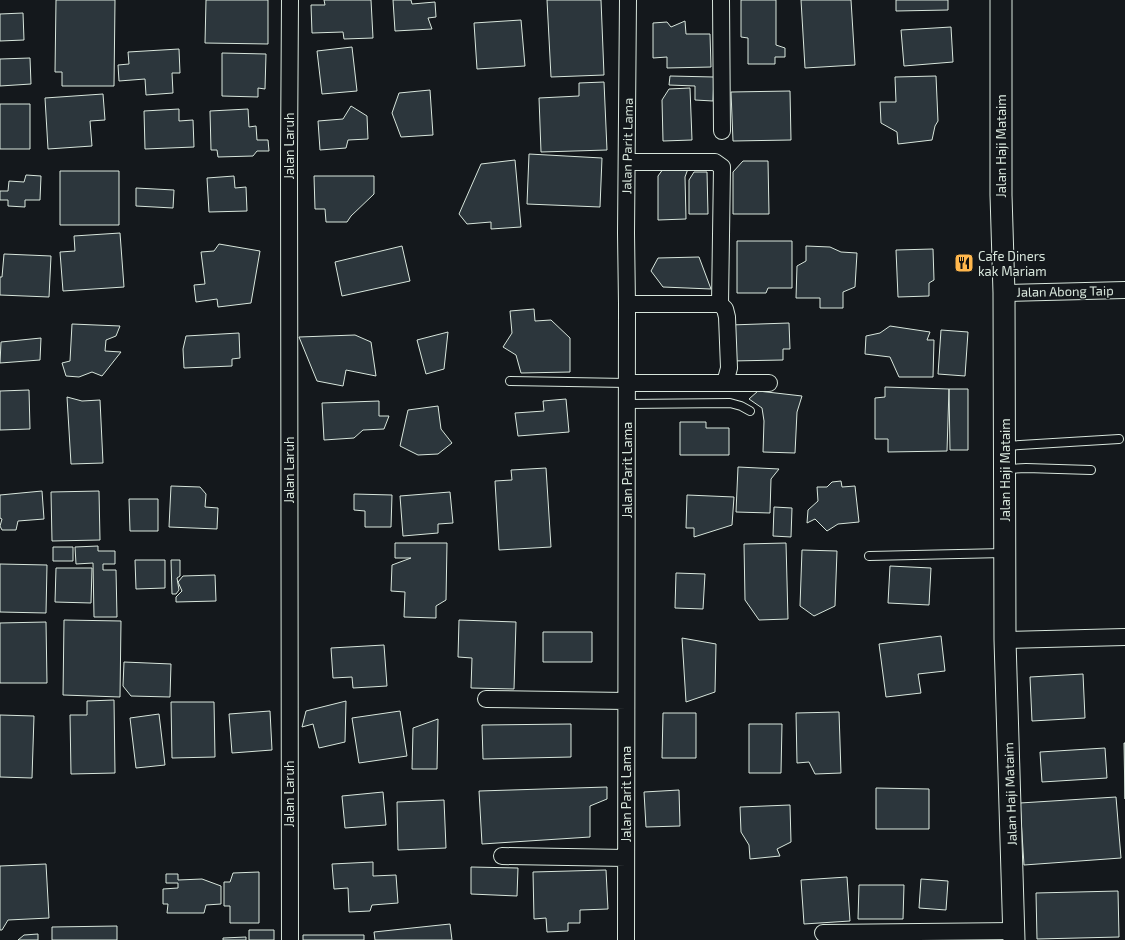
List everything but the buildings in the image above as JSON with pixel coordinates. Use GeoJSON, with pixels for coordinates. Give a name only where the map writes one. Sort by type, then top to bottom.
{"type":"FeatureCollection","features":[{"type":"Feature","properties":{"kind":"street","name":"Jalan Laruh"},"geometry":{"type":"LineString","coordinates":[[290,0],[290,940]]}},
{"type":"Feature","properties":{"kind":"street","name":"Jalan Parit Lama"},"geometry":{"type":"LineString","coordinates":[[626,940],[628,0]]}},
{"type":"Feature","properties":{"kind":"street"},"geometry":{"type":"LineString","coordinates":[[721,0],[722,131]]}},
{"type":"Feature","properties":{"kind":"street","name":"Jalan Haji Mataim"},"geometry":{"type":"LineString","coordinates":[[1001,0],[1001,195],[1004,293],[1005,640],[1014,935]]}},
{"type":"Feature","properties":{"kind":"street"},"geometry":{"type":"LineString","coordinates":[[627,162],[715,162],[722,167],[720,304]]}},
{"type":"Feature","properties":{"kind":"street","name":"Jalan Abong Taip"},"geometry":{"type":"LineString","coordinates":[[1004,293],[1125,290]]}},
{"type":"Feature","properties":{"kind":"street"},"geometry":{"type":"LineString","coordinates":[[627,304],[720,304],[725,309],[727,317],[729,368],[725,383]]}},
{"type":"Feature","properties":{"kind":"street"},"geometry":{"type":"LineString","coordinates":[[627,383],[769,383]]}},
{"type":"Feature","properties":{"kind":"street"},"geometry":{"type":"LineString","coordinates":[[1005,640],[1125,637]]}},
{"type":"Feature","properties":{"kind":"street"},"geometry":{"type":"LineString","coordinates":[[486,699],[626,701]]}},
{"type":"Feature","properties":{"kind":"street"},"geometry":{"type":"LineString","coordinates":[[502,856],[626,858]]}},
{"type":"Feature","properties":{"kind":"street"},"geometry":{"type":"LineString","coordinates":[[823,933],[1014,935]]}},
{"type":"Feature","properties":{"kind":"lane"},"geometry":{"type":"LineString","coordinates":[[510,381],[627,383]]}},
{"type":"Feature","properties":{"kind":"lane"},"geometry":{"type":"LineString","coordinates":[[627,404],[730,403],[750,410]]}},
{"type":"Feature","properties":{"kind":"lane"},"geometry":{"type":"LineString","coordinates":[[1005,446],[1119,439]]}},
{"type":"Feature","properties":{"kind":"lane"},"geometry":{"type":"LineString","coordinates":[[1005,469],[1026,468],[1091,470]]}},
{"type":"Feature","properties":{"kind":"lane"},"geometry":{"type":"LineString","coordinates":[[869,556],[1004,553]]}},
{"type":"Feature","properties":{"kind":"place","name":"Cafe Diners kak Mariam"},"geometry":{"type":"Point","coordinates":[964,263]}}]}
